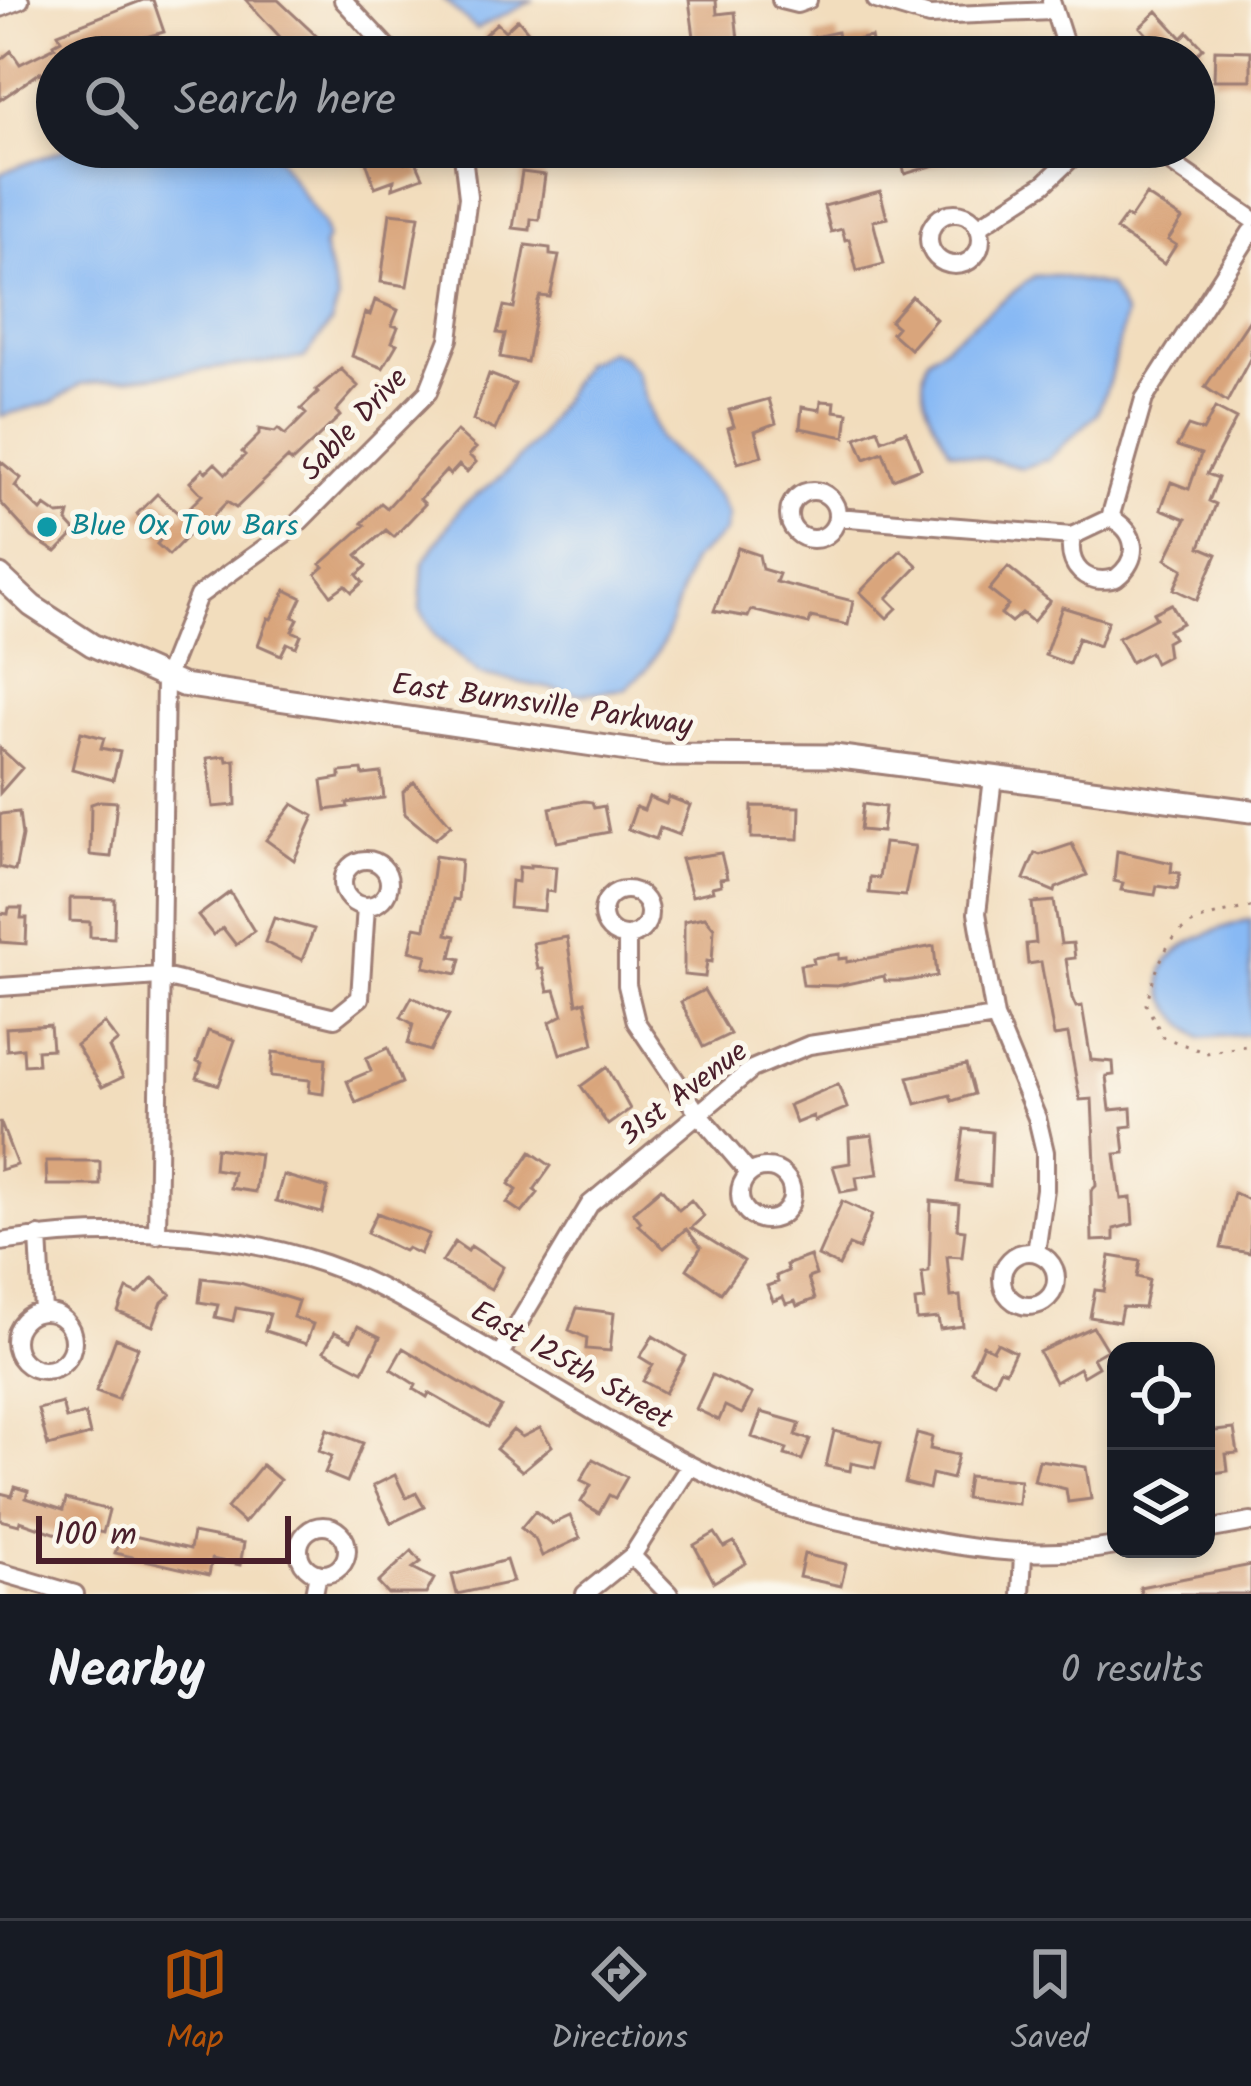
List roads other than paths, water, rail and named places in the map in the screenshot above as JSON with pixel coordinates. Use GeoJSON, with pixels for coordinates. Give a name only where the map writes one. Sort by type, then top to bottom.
{"type":"FeatureCollection","features":[{"type":"Feature","properties":{"kind":"street"},"geometry":{"type":"LineString","coordinates":[[0,8],[20,0]]}},
{"type":"Feature","properties":{"kind":"street"},"geometry":{"type":"LineString","coordinates":[[343,0],[376,36]]}},
{"type":"Feature","properties":{"kind":"street"},"geometry":{"type":"LineString","coordinates":[[781,0],[797,4],[808,0]]}},
{"type":"Feature","properties":{"kind":"street"},"geometry":{"type":"LineString","coordinates":[[875,0],[929,16],[1052,6],[1062,36]]}},
{"type":"Feature","properties":{"kind":"street","name":"Sable Drive"},"geometry":{"type":"LineString","coordinates":[[157,1235],[165,679],[170,656],[198,596],[295,526],[428,392],[449,339],[468,197],[465,168]]}},
{"type":"Feature","properties":{"kind":"street"},"geometry":{"type":"LineString","coordinates":[[978,227],[1061,168]]}},
{"type":"Feature","properties":{"kind":"street"},"geometry":{"type":"LineString","coordinates":[[1178,168],[1251,218]]}},
{"type":"Feature","properties":{"kind":"street"},"geometry":{"type":"LineString","coordinates":[[837,517],[1072,536],[1110,518],[1144,399],[1251,232]]}},
{"type":"Feature","properties":{"kind":"street"},"geometry":{"type":"LineString","coordinates":[[1072,536],[1072,562],[1079,572],[1090,580],[1116,578],[1133,559],[1134,546],[1130,533],[1110,518]]}},
{"type":"Feature","properties":{"kind":"street","name":"East Burnsville Parkway"},"geometry":{"type":"LineString","coordinates":[[0,576],[32,606],[92,645],[165,679],[234,694],[662,754],[834,756],[1251,811]]}},
{"type":"Feature","properties":{"kind":"street"},"geometry":{"type":"LineString","coordinates":[[993,778],[977,914],[994,1017],[1045,1152],[1036,1253]]}},
{"type":"Feature","properties":{"kind":"street"},"geometry":{"type":"LineString","coordinates":[[0,987],[159,976],[335,1018],[360,998],[365,906]]}},
{"type":"Feature","properties":{"kind":"street"},"geometry":{"type":"LineString","coordinates":[[626,936],[627,985],[636,1022],[697,1112],[749,1173]]}},
{"type":"Feature","properties":{"kind":"street","name":"31st Avenue"},"geometry":{"type":"LineString","coordinates":[[499,1356],[590,1204],[752,1069],[808,1045],[994,1017]]}},
{"type":"Feature","properties":{"kind":"street","name":"East 125th Street"},"geometry":{"type":"LineString","coordinates":[[0,1242],[39,1236],[157,1235],[241,1242],[325,1264],[389,1292],[690,1465],[786,1507],[957,1547],[1023,1555],[1107,1547]]}},
{"type":"Feature","properties":{"kind":"street"},"geometry":{"type":"LineString","coordinates":[[39,1236],[43,1312]]}},
{"type":"Feature","properties":{"kind":"street"},"geometry":{"type":"LineString","coordinates":[[585,1594],[632,1556],[690,1465]]}},
{"type":"Feature","properties":{"kind":"street"},"geometry":{"type":"LineString","coordinates":[[1215,1528],[1251,1522]]}},
{"type":"Feature","properties":{"kind":"street"},"geometry":{"type":"LineString","coordinates":[[1021,1594],[1023,1555]]}},
{"type":"Feature","properties":{"kind":"street"},"geometry":{"type":"LineString","coordinates":[[632,1556],[669,1594]]}},
{"type":"Feature","properties":{"kind":"street"},"geometry":{"type":"LineString","coordinates":[[0,1572],[75,1594]]}},
{"type":"Feature","properties":{"kind":"street"},"geometry":{"type":"LineString","coordinates":[[314,1594],[318,1574]]}},
{"type":"Feature","properties":{"kind":"water"},"geometry":{"type":"Polygon","coordinates":[[[444,0],[534,0],[476,29],[444,0]]]}},
{"type":"Feature","properties":{"kind":"water"},"geometry":{"type":"Polygon","coordinates":[[[36,160],[36,168],[284,168],[327,237],[323,247],[338,301],[331,323],[304,358],[81,384],[53,402],[0,416],[0,173],[36,160]]]}},
{"type":"Feature","properties":{"kind":"water"},"geometry":{"type":"Polygon","coordinates":[[[1034,276],[1109,286],[1125,315],[1097,414],[1048,459],[1022,468],[950,450],[924,395],[928,358],[1034,276]]]}},
{"type":"Feature","properties":{"kind":"water"},"geometry":{"type":"Polygon","coordinates":[[[609,351],[622,356],[636,371],[659,439],[718,496],[728,515],[725,532],[691,562],[666,637],[648,668],[625,689],[579,694],[480,675],[436,637],[420,609],[423,563],[460,508],[502,476],[537,439],[583,364],[609,351]]]}},
{"type":"Feature","properties":{"kind":"water"},"geometry":{"type":"Polygon","coordinates":[[[1251,919],[1251,1034],[1200,1038],[1164,994],[1162,976],[1168,960],[1201,936],[1251,919]]]}},
{"type":"Feature","properties":{"kind":"place","name":"Blue Ox Tow Bars"},"geometry":{"type":"Point","coordinates":[47,527]}}]}
